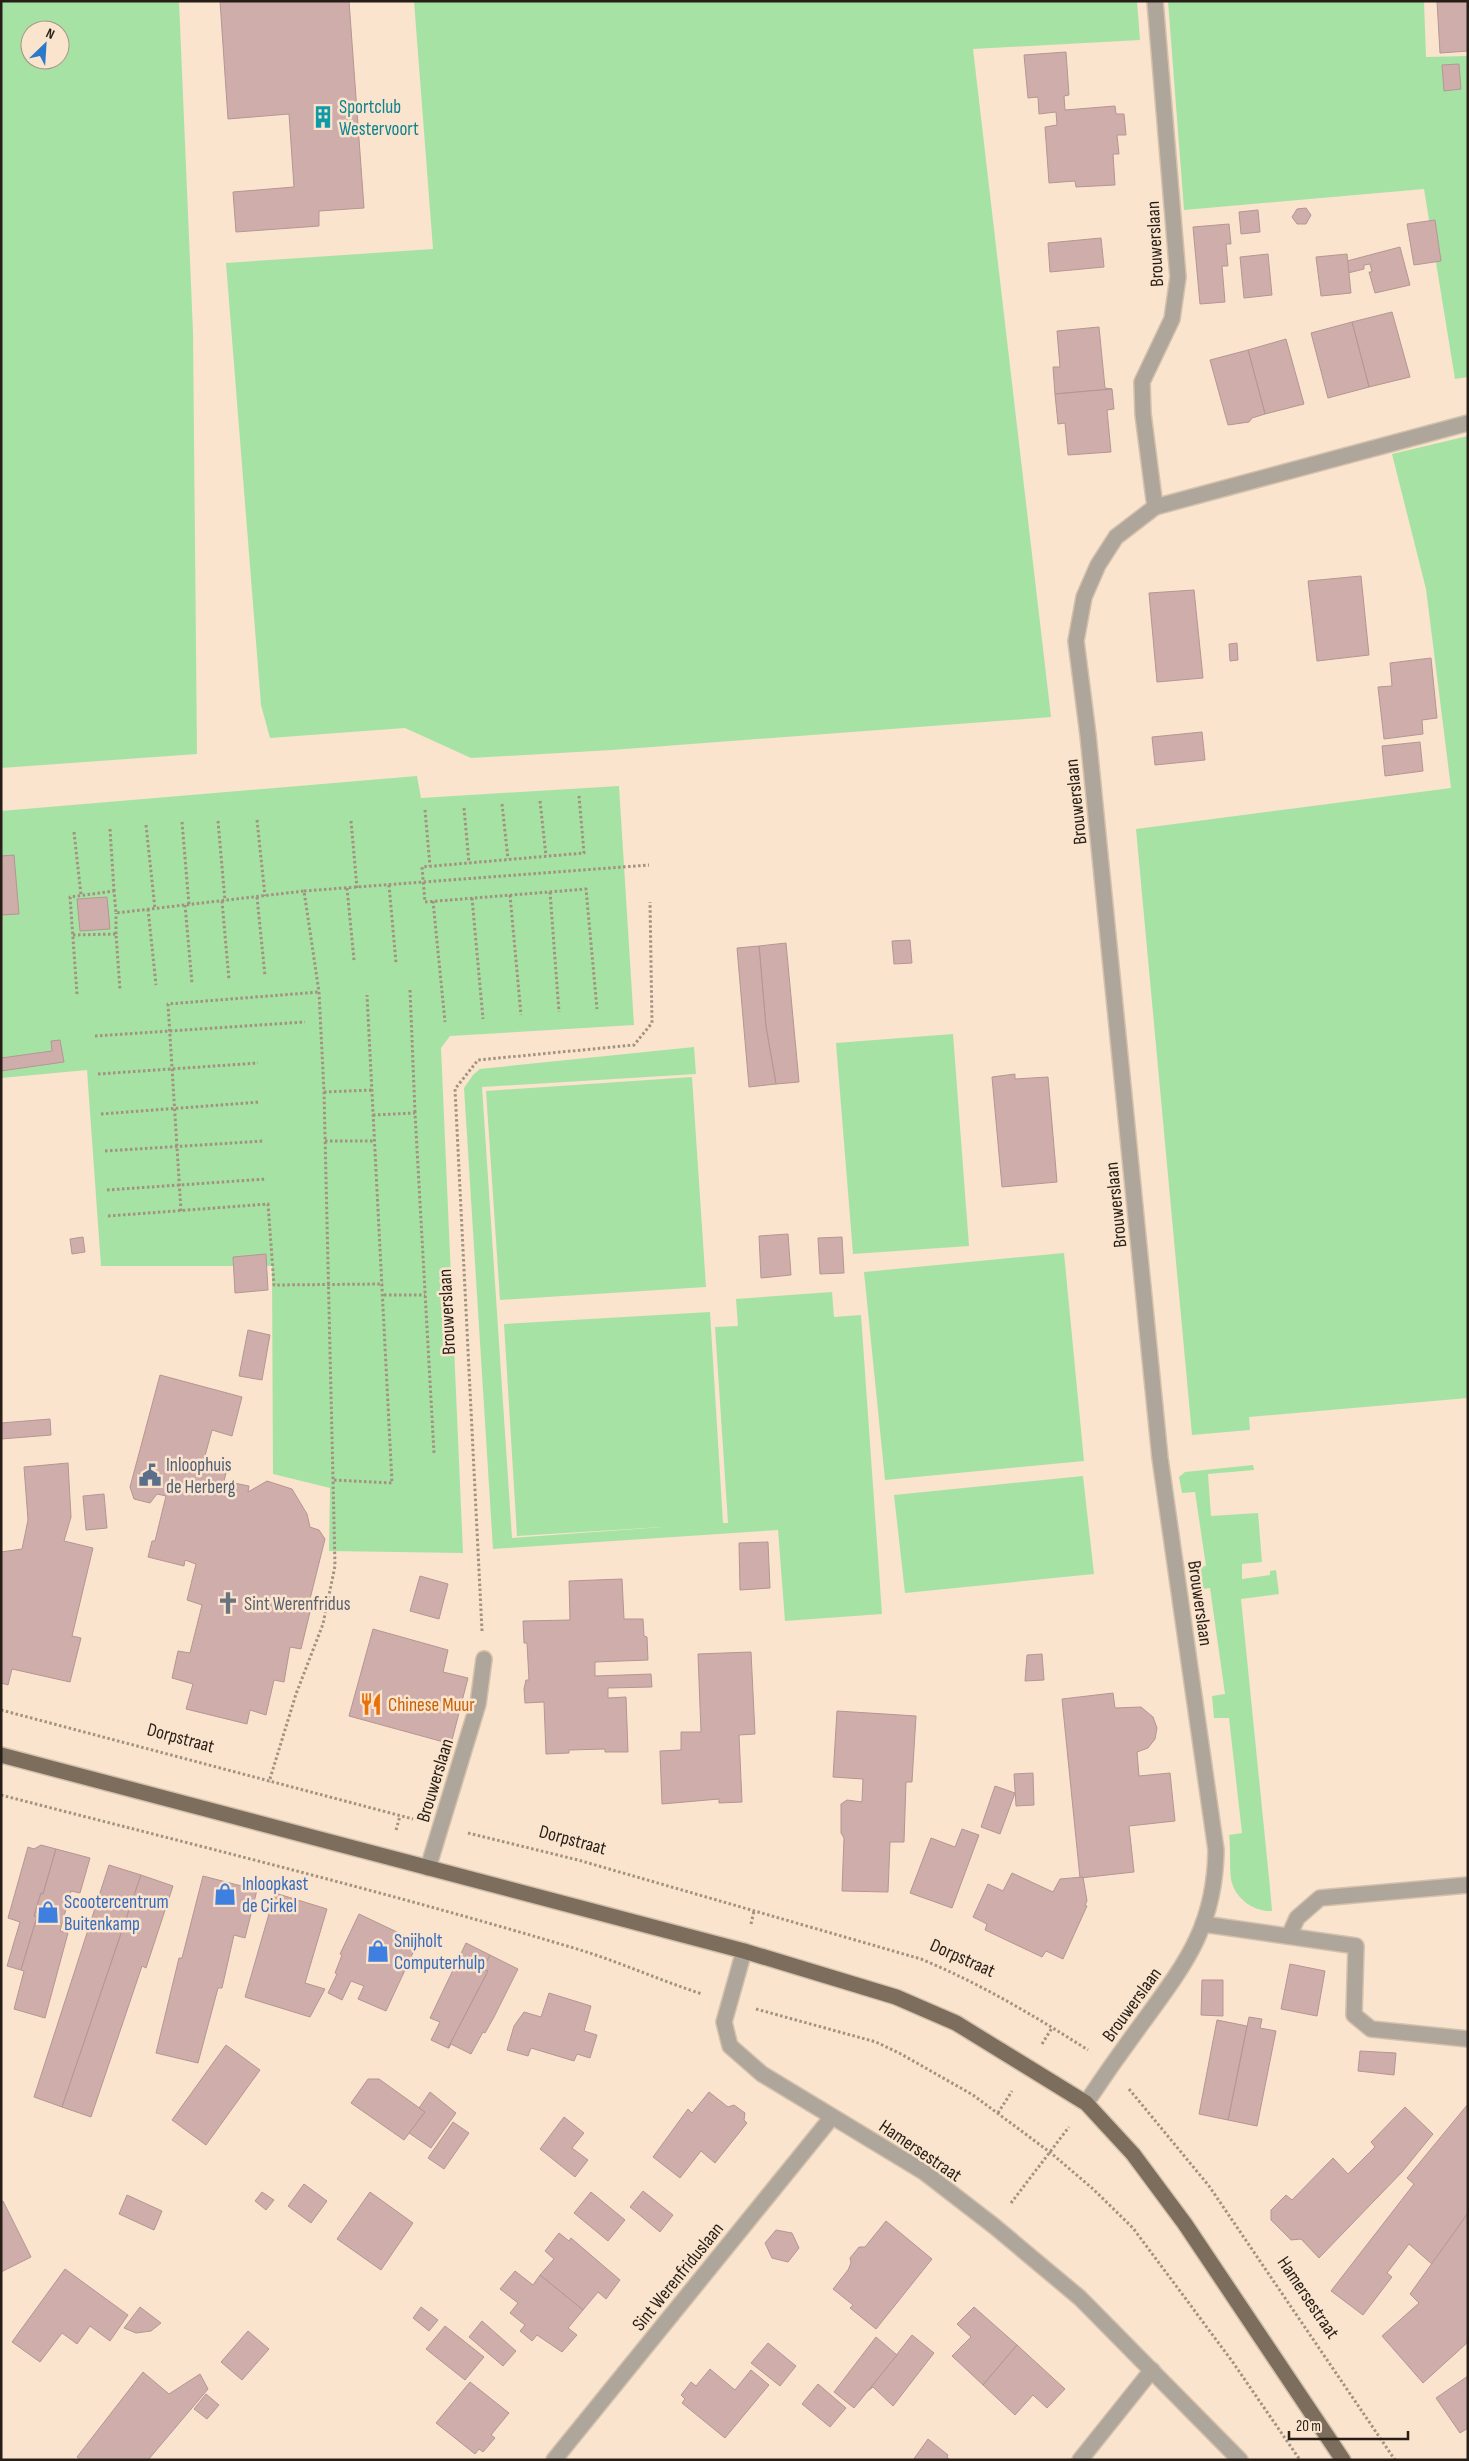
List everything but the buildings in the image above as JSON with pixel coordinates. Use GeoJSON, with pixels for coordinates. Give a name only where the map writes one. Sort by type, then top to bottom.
{"type":"FeatureCollection","features":[{"type":"Feature","properties":{"kind":"main road"},"geometry":{"type":"LineString","coordinates":[[1,1755],[744,1951],[896,1997],[926,2009],[991,2044],[1086,2104],[1133,2154],[1185,2224],[1343,2460]]}},
{"type":"Feature","properties":{"kind":"street","name":"Brouwerslaan"},"geometry":{"type":"LineString","coordinates":[[1155,1],[1178,277],[1172,319],[1142,382],[1143,414],[1155,507]]}},
{"type":"Feature","properties":{"kind":"street","name":"Brouwerslaan"},"geometry":{"type":"LineString","coordinates":[[1086,2104],[1109,2067],[1185,1964],[1210,1904],[1216,1875],[1216,1850],[1160,1458],[1088,735],[1076,641],[1084,597],[1098,565],[1116,537],[1155,507],[1468,423]]}},
{"type":"Feature","properties":{"kind":"street","name":"Brouwerslaan"},"geometry":{"type":"LineString","coordinates":[[428,1868],[478,1704],[484,1659]]}},
{"type":"Feature","properties":{"kind":"street"},"geometry":{"type":"LineString","coordinates":[[1289,1936],[1297,1918],[1320,1898],[1468,1885]]}},
{"type":"Feature","properties":{"kind":"street"},"geometry":{"type":"LineString","coordinates":[[1203,1924],[1356,1946],[1354,2015],[1371,2029],[1468,2039]]}},
{"type":"Feature","properties":{"kind":"street","name":"Hamersestraat"},"geometry":{"type":"LineString","coordinates":[[744,1951],[728,2002],[724,2022],[730,2046],[762,2074],[924,2172],[994,2226],[1080,2298],[1240,2460]]}},
{"type":"Feature","properties":{"kind":"street","name":"Sint Werenfriduslaan"},"geometry":{"type":"LineString","coordinates":[[554,2460],[832,2117]]}},
{"type":"Feature","properties":{"kind":"street"},"geometry":{"type":"LineString","coordinates":[[1080,2460],[1152,2370]]}},
{"type":"Feature","properties":{"kind":"path"},"geometry":{"type":"LineString","coordinates":[[579,796],[584,853],[422,866],[425,902],[586,889],[597,1009]]}},
{"type":"Feature","properties":{"kind":"path"},"geometry":{"type":"LineString","coordinates":[[540,801],[546,856]]}},
{"type":"Feature","properties":{"kind":"path"},"geometry":{"type":"LineString","coordinates":[[502,804],[508,859]]}},
{"type":"Feature","properties":{"kind":"path"},"geometry":{"type":"LineString","coordinates":[[464,808],[469,863]]}},
{"type":"Feature","properties":{"kind":"path"},"geometry":{"type":"LineString","coordinates":[[425,810],[430,866]]}},
{"type":"Feature","properties":{"kind":"path"},"geometry":{"type":"LineString","coordinates":[[257,820],[265,896]]}},
{"type":"Feature","properties":{"kind":"path"},"geometry":{"type":"LineString","coordinates":[[218,821],[229,980]]}},
{"type":"Feature","properties":{"kind":"path"},"geometry":{"type":"LineString","coordinates":[[351,821],[357,888]]}},
{"type":"Feature","properties":{"kind":"path"},"geometry":{"type":"LineString","coordinates":[[182,822],[192,983]]}},
{"type":"Feature","properties":{"kind":"path"},"geometry":{"type":"LineString","coordinates":[[146,825],[155,909]]}},
{"type":"Feature","properties":{"kind":"path"},"geometry":{"type":"LineString","coordinates":[[110,829],[120,990]]}},
{"type":"Feature","properties":{"kind":"path"},"geometry":{"type":"LineString","coordinates":[[74,832],[81,895]]}},
{"type":"Feature","properties":{"kind":"path"},"geometry":{"type":"LineString","coordinates":[[116,913],[304,891],[649,865]]}},
{"type":"Feature","properties":{"kind":"path"},"geometry":{"type":"LineString","coordinates":[[389,885],[396,963]]}},
{"type":"Feature","properties":{"kind":"path"},"geometry":{"type":"LineString","coordinates":[[347,888],[354,960]]}},
{"type":"Feature","properties":{"kind":"path"},"geometry":{"type":"LineString","coordinates":[[77,994],[70,897],[114,891]]}},
{"type":"Feature","properties":{"kind":"path"},"geometry":{"type":"LineString","coordinates":[[269,1782],[296,1694],[323,1624],[335,1566],[324,1092],[319,992],[304,891]]}},
{"type":"Feature","properties":{"kind":"path"},"geometry":{"type":"LineString","coordinates":[[550,892],[559,1012]]}},
{"type":"Feature","properties":{"kind":"path"},"geometry":{"type":"LineString","coordinates":[[510,895],[521,1015]]}},
{"type":"Feature","properties":{"kind":"path"},"geometry":{"type":"LineString","coordinates":[[257,897],[265,976]]}},
{"type":"Feature","properties":{"kind":"path"},"geometry":{"type":"LineString","coordinates":[[472,898],[483,1019]]}},
{"type":"Feature","properties":{"kind":"path"},"geometry":{"type":"LineString","coordinates":[[434,901],[445,1022]]}},
{"type":"Feature","properties":{"kind":"path","name":"Brouwerslaan"},"geometry":{"type":"LineString","coordinates":[[484,1659],[455,1089],[478,1060],[634,1045],[652,1023],[650,902]]}},
{"type":"Feature","properties":{"kind":"path"},"geometry":{"type":"LineString","coordinates":[[148,909],[156,984]]}},
{"type":"Feature","properties":{"kind":"path"},"geometry":{"type":"LineString","coordinates":[[73,935],[116,934]]}},
{"type":"Feature","properties":{"kind":"path"},"geometry":{"type":"LineString","coordinates":[[410,990],[424,1295],[434,1453]]}},
{"type":"Feature","properties":{"kind":"path"},"geometry":{"type":"LineString","coordinates":[[181,1211],[168,1004],[319,992]]}},
{"type":"Feature","properties":{"kind":"path"},"geometry":{"type":"LineString","coordinates":[[334,1480],[392,1483],[384,1295],[367,995]]}},
{"type":"Feature","properties":{"kind":"path"},"geometry":{"type":"LineString","coordinates":[[95,1036],[305,1022]]}},
{"type":"Feature","properties":{"kind":"path"},"geometry":{"type":"LineString","coordinates":[[98,1074],[258,1063]]}},
{"type":"Feature","properties":{"kind":"path"},"geometry":{"type":"LineString","coordinates":[[324,1092],[372,1090]]}},
{"type":"Feature","properties":{"kind":"path"},"geometry":{"type":"LineString","coordinates":[[101,1114],[260,1102]]}},
{"type":"Feature","properties":{"kind":"path"},"geometry":{"type":"LineString","coordinates":[[373,1115],[415,1113]]}},
{"type":"Feature","properties":{"kind":"path"},"geometry":{"type":"LineString","coordinates":[[105,1151],[264,1141]]}},
{"type":"Feature","properties":{"kind":"path"},"geometry":{"type":"LineString","coordinates":[[325,1141],[375,1141]]}},
{"type":"Feature","properties":{"kind":"path"},"geometry":{"type":"LineString","coordinates":[[106,1190],[266,1179]]}},
{"type":"Feature","properties":{"kind":"path"},"geometry":{"type":"LineString","coordinates":[[108,1216],[268,1204],[274,1284],[383,1284]]}},
{"type":"Feature","properties":{"kind":"path"},"geometry":{"type":"LineString","coordinates":[[384,1295],[424,1295]]}},
{"type":"Feature","properties":{"kind":"path","name":"Dorpstraat"},"geometry":{"type":"LineString","coordinates":[[1,1710],[440,1827],[578,1860],[921,1960],[965,1978],[1000,1996],[1094,2053],[1109,2067]]}},
{"type":"Feature","properties":{"kind":"path"},"geometry":{"type":"LineString","coordinates":[[1,1795],[371,1891],[565,1945],[728,2002],[876,2042],[925,2066],[972,2094],[1051,2153],[1133,2228],[1232,2361],[1300,2460]]}},
{"type":"Feature","properties":{"kind":"path","name":"Hamersestraat"},"geometry":{"type":"LineString","coordinates":[[1109,2067],[1209,2186],[1394,2460]]}},
{"type":"Feature","properties":{"kind":"path"},"geometry":{"type":"LineString","coordinates":[[994,2226],[1051,2153],[1086,2104]]}},
{"type":"Feature","properties":{"kind":"green space"},"geometry":{"type":"Polygon","coordinates":[[[1,1],[179,1],[193,332],[197,754],[1,768],[1,1]]]}},
{"type":"Feature","properties":{"kind":"green space"},"geometry":{"type":"Polygon","coordinates":[[[414,1],[1137,1],[1140,40],[973,49],[1051,717],[612,750],[471,758],[405,728],[270,738],[261,705],[226,263],[433,249],[414,1]]]}},
{"type":"Feature","properties":{"kind":"green space"},"geometry":{"type":"Polygon","coordinates":[[[1168,1],[1424,1],[1426,57],[1468,56],[1468,377],[1455,379],[1424,189],[1184,210],[1168,1]]]}},
{"type":"Feature","properties":{"kind":"green space"},"geometry":{"type":"Polygon","coordinates":[[[1468,436],[1468,1398],[1249,1417],[1250,1430],[1192,1435],[1136,829],[1451,788],[1426,589],[1392,454],[1468,436]]]}},
{"type":"Feature","properties":{"kind":"green space"},"geometry":{"type":"Polygon","coordinates":[[[417,776],[421,798],[619,786],[634,1025],[450,1036],[441,1048],[463,1553],[329,1551],[330,1488],[273,1474],[272,1266],[101,1266],[87,1070],[1,1078],[1,811],[417,776]]]}},
{"type":"Feature","properties":{"kind":"green space"},"geometry":{"type":"Polygon","coordinates":[[[953,1034],[969,1246],[853,1254],[836,1043],[953,1034]]]}},
{"type":"Feature","properties":{"kind":"green space"},"geometry":{"type":"Polygon","coordinates":[[[694,1047],[696,1074],[482,1087],[512,1538],[663,1527],[517,1536],[504,1324],[710,1312],[723,1523],[728,1523],[715,1327],[738,1326],[736,1299],[832,1292],[834,1317],[861,1315],[882,1614],[785,1621],[778,1530],[493,1549],[464,1088],[480,1069],[694,1047]]]}},
{"type":"Feature","properties":{"kind":"green space"},"geometry":{"type":"Polygon","coordinates":[[[692,1077],[706,1287],[500,1300],[486,1091],[692,1077]]]}},
{"type":"Feature","properties":{"kind":"green space"},"geometry":{"type":"Polygon","coordinates":[[[1064,1253],[1084,1461],[885,1480],[864,1272],[1064,1253]]]}},
{"type":"Feature","properties":{"kind":"green space"},"geometry":{"type":"Polygon","coordinates":[[[1253,1465],[1254,1470],[1208,1474],[1211,1516],[1258,1513],[1262,1562],[1242,1564],[1242,1579],[1270,1575],[1270,1571],[1276,1570],[1279,1594],[1241,1599],[1272,1911],[1253,1907],[1242,1900],[1234,1889],[1231,1879],[1229,1835],[1242,1833],[1229,1718],[1214,1718],[1212,1696],[1225,1694],[1210,1588],[1196,1590],[1193,1568],[1206,1566],[1195,1492],[1182,1493],[1179,1477],[1185,1472],[1253,1465]]]}},
{"type":"Feature","properties":{"kind":"green space"},"geometry":{"type":"Polygon","coordinates":[[[1083,1476],[1094,1574],[905,1593],[894,1495],[1083,1476]]]}},
{"type":"Feature","properties":{"kind":"place","name":"Sportclub Westervoort"},"geometry":{"type":"Point","coordinates":[323,117]}},
{"type":"Feature","properties":{"kind":"place","name":"Inloophuis de Herberg"},"geometry":{"type":"Point","coordinates":[150,1475]}},
{"type":"Feature","properties":{"kind":"place","name":"Sint Werenfridus"},"geometry":{"type":"Point","coordinates":[228,1603]}},
{"type":"Feature","properties":{"kind":"place","name":"Chinese Muur"},"geometry":{"type":"Point","coordinates":[371,1704]}},
{"type":"Feature","properties":{"kind":"place","name":"Inloopkast de Cirkel"},"geometry":{"type":"Point","coordinates":[225,1894]}},
{"type":"Feature","properties":{"kind":"place","name":"Scootercentrum Buitenkamp"},"geometry":{"type":"Point","coordinates":[48,1912]}},
{"type":"Feature","properties":{"kind":"place","name":"Snijholt Computerhulp"},"geometry":{"type":"Point","coordinates":[378,1951]}}]}
